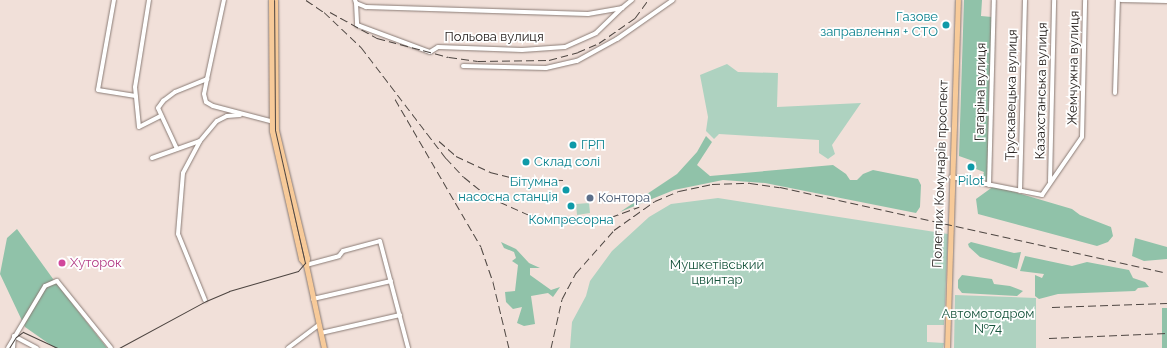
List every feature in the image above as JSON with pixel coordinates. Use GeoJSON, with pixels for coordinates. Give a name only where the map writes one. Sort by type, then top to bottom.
{"type":"FeatureCollection","features":[{"type":"Feature","properties":{"kind":"main road"},"geometry":{"type":"LineString","coordinates":[[272,0],[274,122],[307,258],[306,265],[324,348]]}},
{"type":"Feature","properties":{"kind":"main road","name":"Полеглих Комунарів проспект"},"geometry":{"type":"LineString","coordinates":[[947,348],[951,177],[958,0]]}},
{"type":"Feature","properties":{"kind":"street"},"geometry":{"type":"LineString","coordinates":[[114,0],[98,90],[136,96]]}},
{"type":"Feature","properties":{"kind":"street"},"geometry":{"type":"LineString","coordinates":[[149,0],[135,87],[139,127],[161,116]]}},
{"type":"Feature","properties":{"kind":"street"},"geometry":{"type":"LineString","coordinates":[[224,0],[204,94],[206,102],[213,106],[240,115],[274,122]]}},
{"type":"Feature","properties":{"kind":"street"},"geometry":{"type":"LineString","coordinates":[[355,2],[366,7],[588,14],[622,8],[632,0]]}},
{"type":"Feature","properties":{"kind":"street"},"geometry":{"type":"LineString","coordinates":[[463,66],[516,68],[570,64],[594,54],[673,0]]}},
{"type":"Feature","properties":{"kind":"street","name":"Гагаріна вулиця"},"geometry":{"type":"LineString","coordinates":[[989,185],[994,0]]}},
{"type":"Feature","properties":{"kind":"street","name":"Трускавецька вулиця"},"geometry":{"type":"LineString","coordinates":[[1020,191],[1025,0]]}},
{"type":"Feature","properties":{"kind":"street","name":"Казахстанська вулиця"},"geometry":{"type":"LineString","coordinates":[[1050,182],[1054,0]]}},
{"type":"Feature","properties":{"kind":"street","name":"Жемчужна вулиця"},"geometry":{"type":"LineString","coordinates":[[1050,182],[1082,137],[1085,0]]}},
{"type":"Feature","properties":{"kind":"street"},"geometry":{"type":"LineString","coordinates":[[1115,93],[1119,0],[1167,1]]}},
{"type":"Feature","properties":{"kind":"street","name":"Польова вулиця"},"geometry":{"type":"LineString","coordinates":[[355,2],[357,25],[430,52],[438,47],[522,50],[565,46],[596,33],[622,8]]}},
{"type":"Feature","properties":{"kind":"street"},"geometry":{"type":"LineString","coordinates":[[176,149],[158,108],[162,101],[187,85],[207,78]]}},
{"type":"Feature","properties":{"kind":"street"},"geometry":{"type":"LineString","coordinates":[[205,300],[178,234],[183,173],[200,141],[217,121],[227,116],[240,115]]}},
{"type":"Feature","properties":{"kind":"street"},"geometry":{"type":"LineString","coordinates":[[152,158],[200,141]]}},
{"type":"Feature","properties":{"kind":"street"},"geometry":{"type":"LineString","coordinates":[[951,177],[1042,195],[1050,182]]}},
{"type":"Feature","properties":{"kind":"street"},"geometry":{"type":"LineString","coordinates":[[306,265],[339,256],[343,251],[380,241],[408,348]]}},
{"type":"Feature","properties":{"kind":"street"},"geometry":{"type":"LineString","coordinates":[[8,348],[45,286],[57,281],[111,348]]}},
{"type":"Feature","properties":{"kind":"street"},"geometry":{"type":"LineString","coordinates":[[313,299],[391,281]]}},
{"type":"Feature","properties":{"kind":"street"},"geometry":{"type":"LineString","coordinates":[[321,333],[400,315]]}},
{"type":"Feature","properties":{"kind":"street"},"geometry":{"type":"LineString","coordinates":[[288,348],[319,325]]}},
{"type":"Feature","properties":{"kind":"street"},"geometry":{"type":"LineString","coordinates":[[13,348],[14,336]]}},
{"type":"Feature","properties":{"kind":"street"},"geometry":{"type":"LineString","coordinates":[[14,336],[37,348]]}},
{"type":"Feature","properties":{"kind":"green space"},"geometry":{"type":"Polygon","coordinates":[[[964,0],[982,0],[981,16],[992,17],[989,178],[986,182],[981,181],[984,172],[976,169],[976,162],[959,156],[964,0]]]}},
{"type":"Feature","properties":{"kind":"green space"},"geometry":{"type":"Polygon","coordinates":[[[727,64],[738,72],[778,73],[777,107],[861,103],[832,145],[835,154],[828,159],[819,153],[819,140],[719,134],[714,139],[706,131],[708,117],[700,75],[727,64]]]}},
{"type":"Feature","properties":{"kind":"green space"},"geometry":{"type":"Polygon","coordinates":[[[706,136],[712,142],[697,165],[710,176],[833,165],[846,174],[850,180],[857,180],[863,174],[873,170],[918,179],[921,185],[920,207],[916,213],[765,183],[723,180],[674,190],[620,212],[677,174],[697,152],[706,136]]]}},
{"type":"Feature","properties":{"kind":"green space"},"geometry":{"type":"Polygon","coordinates":[[[994,186],[1072,209],[1080,215],[1111,227],[1113,236],[1108,242],[1097,246],[978,214],[976,199],[994,186]]]}},
{"type":"Feature","properties":{"kind":"green space","name":"Мушкетівський цвинтар"},"geometry":{"type":"Polygon","coordinates":[[[718,198],[948,234],[944,325],[927,325],[927,342],[944,343],[943,348],[570,348],[572,322],[586,296],[590,281],[612,251],[649,217],[671,204],[718,198]]]}},
{"type":"Feature","properties":{"kind":"green space"},"geometry":{"type":"Polygon","coordinates":[[[589,203],[590,213],[577,215],[576,204],[589,203]]]}},
{"type":"Feature","properties":{"kind":"green space"},"geometry":{"type":"Polygon","coordinates":[[[17,229],[56,283],[107,348],[55,348],[25,327],[0,274],[7,238],[17,229]]]}},
{"type":"Feature","properties":{"kind":"green space"},"geometry":{"type":"Polygon","coordinates":[[[1135,238],[1167,247],[1167,259],[1144,261],[1132,256],[1135,238]]]}},
{"type":"Feature","properties":{"kind":"green space"},"geometry":{"type":"Polygon","coordinates":[[[501,242],[516,249],[529,263],[540,268],[530,268],[530,275],[551,290],[560,287],[553,297],[548,293],[531,296],[535,324],[524,326],[517,323],[522,307],[513,309],[506,302],[505,292],[515,291],[518,265],[512,261],[516,258],[514,252],[504,248],[501,242]]]}},
{"type":"Feature","properties":{"kind":"green space"},"geometry":{"type":"Polygon","coordinates":[[[971,242],[1014,253],[1021,252],[1017,269],[980,257],[969,247],[968,244],[971,242]]]}},
{"type":"Feature","properties":{"kind":"green space"},"geometry":{"type":"Polygon","coordinates":[[[1025,256],[1072,266],[1087,262],[1129,270],[1133,278],[1145,282],[1149,287],[1138,288],[1135,291],[1058,294],[1039,299],[1035,296],[1035,275],[1042,278],[1044,274],[1020,271],[1025,256]]]}},
{"type":"Feature","properties":{"kind":"green space"},"geometry":{"type":"Polygon","coordinates":[[[962,275],[992,279],[994,284],[1010,286],[1023,291],[1017,296],[962,293],[958,288],[958,280],[962,275]]]}},
{"type":"Feature","properties":{"kind":"green space","name":"Автомотодром №74"},"geometry":{"type":"Polygon","coordinates":[[[955,295],[1036,298],[1036,348],[954,348],[955,295]]]}},
{"type":"Feature","properties":{"kind":"green space"},"geometry":{"type":"Polygon","coordinates":[[[1162,308],[1167,308],[1167,348],[1162,348],[1162,308]]]}},
{"type":"Feature","properties":{"kind":"tram line"},"geometry":{"type":"LineString","coordinates":[[119,348],[206,301],[229,291],[298,271],[305,263],[275,130],[274,0]]}},
{"type":"Feature","properties":{"kind":"tram line"},"geometry":{"type":"LineString","coordinates":[[9,348],[16,337],[23,332],[57,348]]}},
{"type":"Feature","properties":{"kind":"railway"},"geometry":{"type":"LineString","coordinates":[[306,0],[324,12],[361,47],[446,158],[464,177],[489,197],[527,214],[571,221],[611,217],[639,207]]}},
{"type":"Feature","properties":{"kind":"railway"},"geometry":{"type":"LineString","coordinates":[[330,12],[377,38],[449,57],[478,61],[549,60],[578,52],[599,43],[635,18],[648,0]]}},
{"type":"Feature","properties":{"kind":"railway"},"geometry":{"type":"LineString","coordinates":[[395,99],[481,247],[493,282],[509,348]]}},
{"type":"Feature","properties":{"kind":"railway"},"geometry":{"type":"LineString","coordinates":[[439,141],[456,156],[490,172],[519,179],[563,180]]}},
{"type":"Feature","properties":{"kind":"railway"},"geometry":{"type":"LineString","coordinates":[[551,348],[562,299],[576,273],[614,230],[655,201],[679,191],[712,184],[750,183],[780,187],[1167,273]]}},
{"type":"Feature","properties":{"kind":"railway"},"geometry":{"type":"LineString","coordinates":[[1052,307],[1167,303]]}},
{"type":"Feature","properties":{"kind":"railway"},"geometry":{"type":"LineString","coordinates":[[1049,338],[1167,333]]}},
{"type":"Feature","properties":{"kind":"place","name":"Газове заправлення + СТО"},"geometry":{"type":"Point","coordinates":[946,25]}},
{"type":"Feature","properties":{"kind":"place","name":"ГРП"},"geometry":{"type":"Point","coordinates":[573,145]}},
{"type":"Feature","properties":{"kind":"place","name":"Склад солі"},"geometry":{"type":"Point","coordinates":[526,162]}},
{"type":"Feature","properties":{"kind":"place","name":"Pilot"},"geometry":{"type":"Point","coordinates":[971,167]}},
{"type":"Feature","properties":{"kind":"place","name":"Бітумна насосна станція"},"geometry":{"type":"Point","coordinates":[566,190]}},
{"type":"Feature","properties":{"kind":"place","name":"Контора"},"geometry":{"type":"Point","coordinates":[590,198]}},
{"type":"Feature","properties":{"kind":"place","name":"Компресорна"},"geometry":{"type":"Point","coordinates":[571,206]}},
{"type":"Feature","properties":{"kind":"place","name":"Хуторок"},"geometry":{"type":"Point","coordinates":[62,263]}}]}
